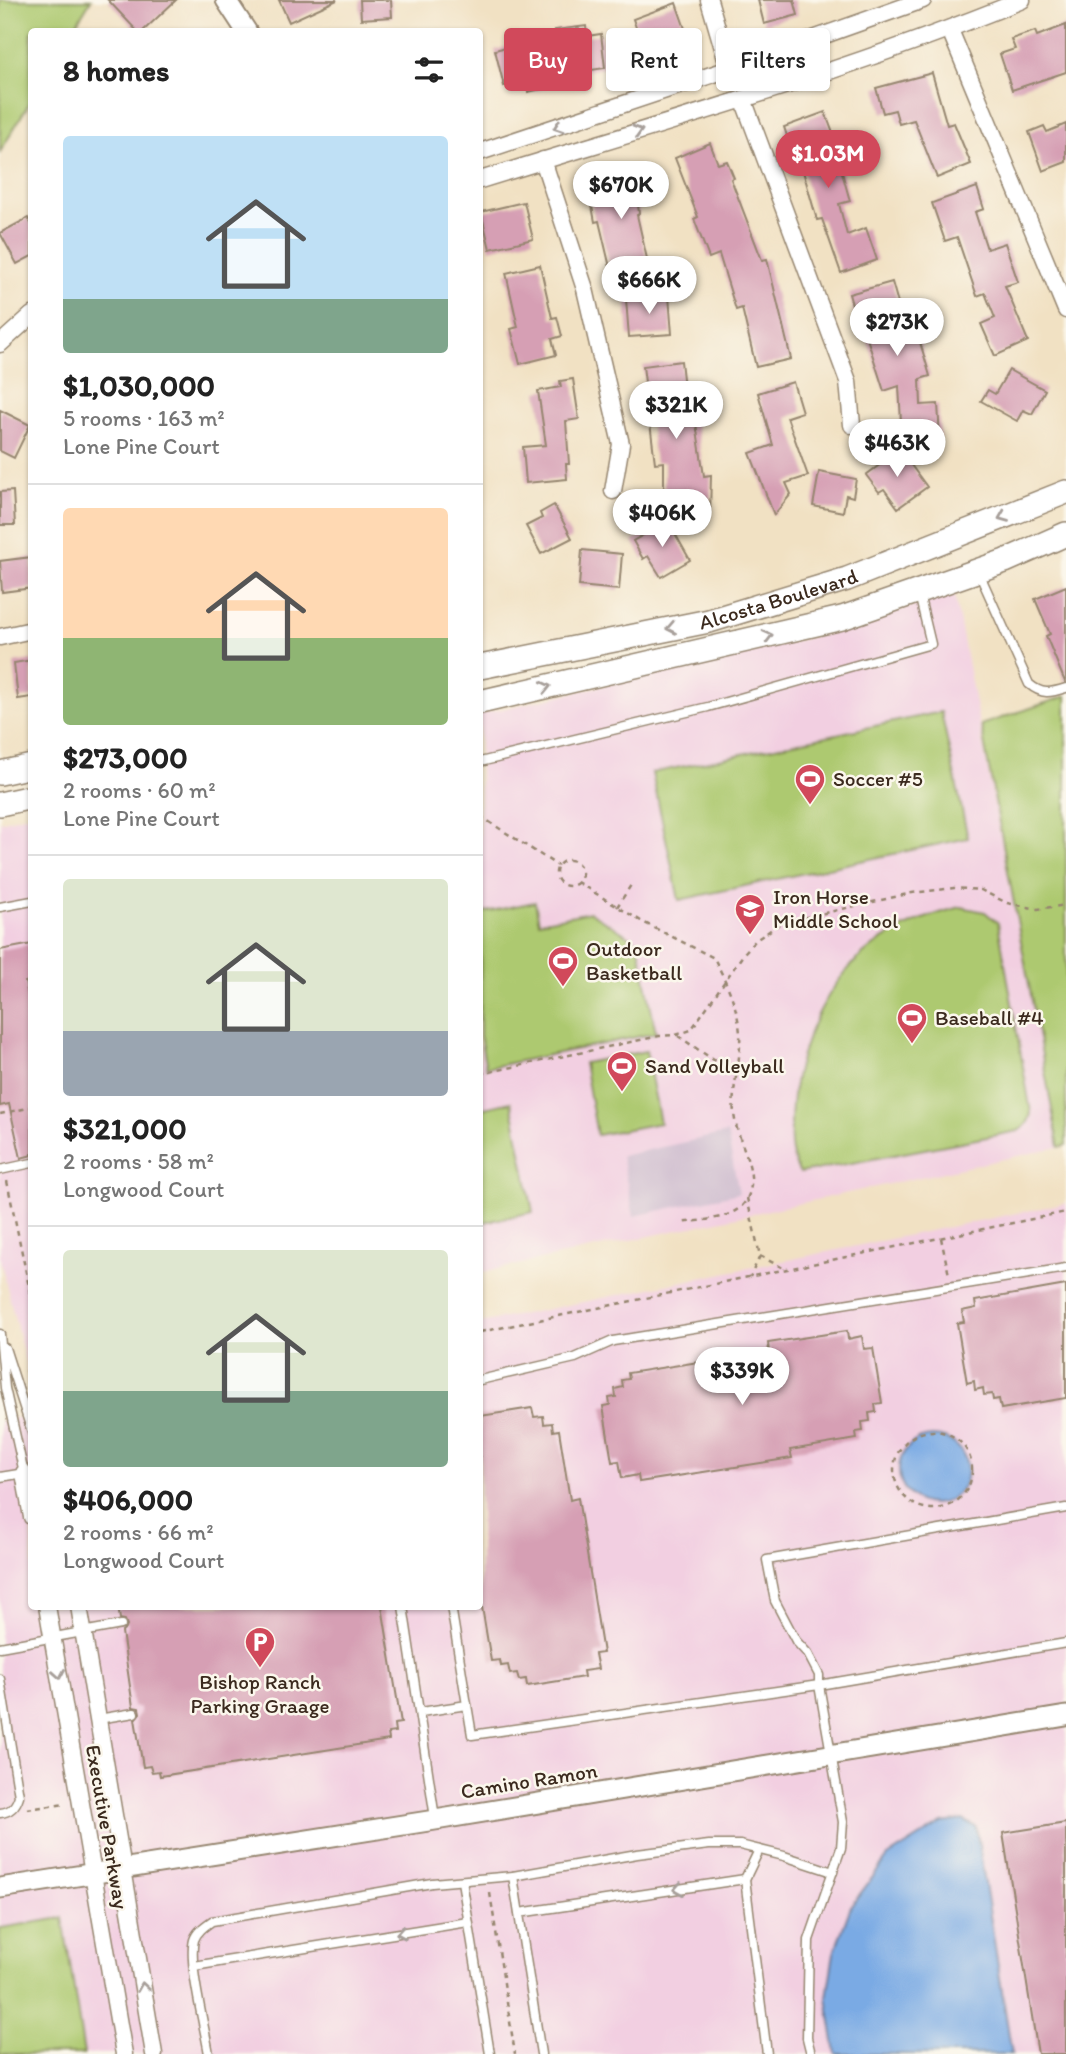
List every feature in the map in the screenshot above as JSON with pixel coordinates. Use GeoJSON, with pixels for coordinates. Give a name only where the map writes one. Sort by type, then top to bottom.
{"type":"FeatureCollection","features":[{"type":"Feature","properties":{"kind":"main road","name":"Alcosta Boulevard"},"geometry":{"type":"LineString","coordinates":[[483,666],[709,621],[846,579],[1066,492]]}},
{"type":"Feature","properties":{"kind":"main road","name":"Alcosta Boulevard"},"geometry":{"type":"LineString","coordinates":[[483,701],[842,618],[978,571],[1066,534]]}},
{"type":"Feature","properties":{"kind":"main road"},"geometry":{"type":"LineString","coordinates":[[0,773],[28,767]]}},
{"type":"Feature","properties":{"kind":"main road"},"geometry":{"type":"LineString","coordinates":[[0,804],[28,798]]}},
{"type":"Feature","properties":{"kind":"street"},"geometry":{"type":"LineString","coordinates":[[226,0],[244,28]]}},
{"type":"Feature","properties":{"kind":"street"},"geometry":{"type":"LineString","coordinates":[[709,0],[717,28]]}},
{"type":"Feature","properties":{"kind":"street"},"geometry":{"type":"LineString","coordinates":[[830,33],[923,0]]}},
{"type":"Feature","properties":{"kind":"street"},"geometry":{"type":"LineString","coordinates":[[483,179],[743,99],[950,30],[1023,0]]}},
{"type":"Feature","properties":{"kind":"street"},"geometry":{"type":"LineString","coordinates":[[950,30],[1066,310]]}},
{"type":"Feature","properties":{"kind":"street"},"geometry":{"type":"LineString","coordinates":[[483,151],[716,73]]}},
{"type":"Feature","properties":{"kind":"street"},"geometry":{"type":"LineString","coordinates":[[743,99],[849,381],[852,425]]}},
{"type":"Feature","properties":{"kind":"street"},"geometry":{"type":"LineString","coordinates":[[543,160],[585,289],[621,444],[613,491]]}},
{"type":"Feature","properties":{"kind":"street"},"geometry":{"type":"LineString","coordinates":[[0,344],[28,319]]}},
{"type":"Feature","properties":{"kind":"street"},"geometry":{"type":"LineString","coordinates":[[0,636],[28,630]]}},
{"type":"Feature","properties":{"kind":"street","name":"Executive Parkway"},"geometry":{"type":"LineString","coordinates":[[48,1610],[124,2054]]}},
{"type":"Feature","properties":{"kind":"street","name":"Executive Parkway"},"geometry":{"type":"LineString","coordinates":[[80,1610],[154,2054]]}},
{"type":"Feature","properties":{"kind":"street","name":"Camino Ramon"},"geometry":{"type":"LineString","coordinates":[[0,1888],[435,1820],[1066,1716]]}},
{"type":"Feature","properties":{"kind":"lane"},"geometry":{"type":"LineString","coordinates":[[978,571],[1029,684],[1039,692],[1051,693],[1066,688]]}},
{"type":"Feature","properties":{"kind":"lane"},"geometry":{"type":"LineString","coordinates":[[483,761],[708,707],[931,644],[918,591]]}},
{"type":"Feature","properties":{"kind":"lane"},"geometry":{"type":"LineString","coordinates":[[0,907],[28,902]]}},
{"type":"Feature","properties":{"kind":"lane"},"geometry":{"type":"LineString","coordinates":[[2,1169],[28,1164]]}},
{"type":"Feature","properties":{"kind":"lane"},"geometry":{"type":"LineString","coordinates":[[483,1379],[575,1358],[613,1341],[1066,1268]]}},
{"type":"Feature","properties":{"kind":"lane"},"geometry":{"type":"LineString","coordinates":[[0,1334],[28,1420]]}},
{"type":"Feature","properties":{"kind":"lane"},"geometry":{"type":"LineString","coordinates":[[0,1334],[5,1388],[28,1472],[0,1477]]}},
{"type":"Feature","properties":{"kind":"lane"},"geometry":{"type":"LineString","coordinates":[[811,2054],[807,2038],[809,1941],[841,1848],[843,1822],[819,1675],[808,1654],[796,1641],[775,1601],[767,1560],[1066,1508]]}},
{"type":"Feature","properties":{"kind":"lane"},"geometry":{"type":"LineString","coordinates":[[404,1610],[435,1820]]}},
{"type":"Feature","properties":{"kind":"lane"},"geometry":{"type":"LineString","coordinates":[[452,1610],[472,1735],[819,1685],[1066,1643]]}},
{"type":"Feature","properties":{"kind":"lane"},"geometry":{"type":"LineString","coordinates":[[0,1647],[121,1625]]}},
{"type":"Feature","properties":{"kind":"lane"},"geometry":{"type":"LineString","coordinates":[[0,1679],[19,1796],[16,1804],[4,1813]]}},
{"type":"Feature","properties":{"kind":"lane"},"geometry":{"type":"LineString","coordinates":[[421,1712],[467,1705]]}},
{"type":"Feature","properties":{"kind":"lane"},"geometry":{"type":"LineString","coordinates":[[98,1719],[134,1713]]}},
{"type":"Feature","properties":{"kind":"lane"},"geometry":{"type":"LineString","coordinates":[[209,2054],[194,1966],[194,1941],[201,1929],[212,1921],[432,1883],[513,1876],[637,1854],[709,1845],[740,1845],[833,1872]]}},
{"type":"Feature","properties":{"kind":"lane"},"geometry":{"type":"LineString","coordinates":[[759,1850],[746,1879],[766,2054]]}},
{"type":"Feature","properties":{"kind":"lane"},"geometry":{"type":"LineString","coordinates":[[513,1876],[541,2054]]}},
{"type":"Feature","properties":{"kind":"lane"},"geometry":{"type":"LineString","coordinates":[[519,1913],[746,1879]]}},
{"type":"Feature","properties":{"kind":"lane"},"geometry":{"type":"LineString","coordinates":[[462,1881],[490,2054]]}},
{"type":"Feature","properties":{"kind":"lane"},"geometry":{"type":"LineString","coordinates":[[194,1966],[468,1922]]}},
{"type":"Feature","properties":{"kind":"path"},"geometry":{"type":"LineString","coordinates":[[483,818],[558,866]]}},
{"type":"Feature","properties":{"kind":"path"},"geometry":{"type":"LineString","coordinates":[[564,860],[576,861],[582,872],[578,882],[568,886],[560,882],[556,874],[558,866],[564,860]]}},
{"type":"Feature","properties":{"kind":"path"},"geometry":{"type":"LineString","coordinates":[[578,882],[617,907],[714,958],[726,981],[738,1023],[740,1041],[733,1107],[735,1123],[748,1162],[751,1191],[737,1211],[680,1223]]}},
{"type":"Feature","properties":{"kind":"path"},"geometry":{"type":"LineString","coordinates":[[617,907],[631,885]]}},
{"type":"Feature","properties":{"kind":"path"},"geometry":{"type":"LineString","coordinates":[[483,1073],[691,1030],[745,951],[768,930],[781,923],[912,893],[954,888],[981,890],[1007,903],[1038,909],[1066,905]]}},
{"type":"Feature","properties":{"kind":"path"},"geometry":{"type":"LineString","coordinates":[[676,1035],[736,1076]]}},
{"type":"Feature","properties":{"kind":"path"},"geometry":{"type":"LineString","coordinates":[[0,1114],[28,1108]]}},
{"type":"Feature","properties":{"kind":"path"},"geometry":{"type":"LineString","coordinates":[[0,1149],[2,1169],[28,1283]]}},
{"type":"Feature","properties":{"kind":"path"},"geometry":{"type":"LineString","coordinates":[[747,1198],[760,1256],[750,1277]]}},
{"type":"Feature","properties":{"kind":"path"},"geometry":{"type":"LineString","coordinates":[[483,1331],[1066,1212]]}},
{"type":"Feature","properties":{"kind":"path"},"geometry":{"type":"LineString","coordinates":[[941,1238],[951,1287]]}},
{"type":"Feature","properties":{"kind":"path"},"geometry":{"type":"LineString","coordinates":[[760,1256],[786,1269]]}},
{"type":"Feature","properties":{"kind":"path"},"geometry":{"type":"LineString","coordinates":[[934,1431],[957,1440],[965,1449],[972,1472],[963,1495],[954,1503],[933,1510],[922,1508],[904,1497],[898,1488],[894,1466],[902,1446],[911,1438],[934,1431]]}},
{"type":"Feature","properties":{"kind":"path"},"geometry":{"type":"LineString","coordinates":[[4,1813],[69,1804]]}},
{"type":"Feature","properties":{"kind":"path"},"geometry":{"type":"LineString","coordinates":[[490,1893],[514,2054]]}},
{"type":"Feature","properties":{"kind":"shaded area","name":"Iron Horse Middle School"},"geometry":{"type":"Polygon","coordinates":[[[954,592],[1059,1147],[483,1272],[483,713],[838,631],[954,592]]]}},
{"type":"Feature","properties":{"kind":"shaded area"},"geometry":{"type":"Polygon","coordinates":[[[28,815],[28,1372],[0,1259],[0,822],[28,815]]]}},
{"type":"Feature","properties":{"kind":"shaded area"},"geometry":{"type":"Polygon","coordinates":[[[727,1133],[739,1193],[634,1216],[621,1156],[727,1133]]]}},
{"type":"Feature","properties":{"kind":"shaded area"},"geometry":{"type":"Polygon","coordinates":[[[1066,1203],[1066,2054],[0,2054],[0,1421],[28,1416],[28,1610],[483,1610],[483,1322],[1066,1203]]]}},
{"type":"Feature","properties":{"kind":"green space"},"geometry":{"type":"Polygon","coordinates":[[[0,0],[91,0],[74,28],[28,28],[28,105],[0,152],[0,0]]]}},
{"type":"Feature","properties":{"kind":"green space"},"geometry":{"type":"Polygon","coordinates":[[[1066,696],[1066,1145],[1059,1147],[981,725],[1066,696]]]}},
{"type":"Feature","properties":{"kind":"green space","name":"Soccer #5"},"geometry":{"type":"Polygon","coordinates":[[[941,712],[968,838],[679,900],[652,773],[941,712]]]}},
{"type":"Feature","properties":{"kind":"green space","name":"Outdoor Basketball"},"geometry":{"type":"Polygon","coordinates":[[[535,902],[539,922],[590,912],[638,942],[656,1033],[486,1068],[483,1052],[483,912],[535,902]]]}},
{"type":"Feature","properties":{"kind":"green space","name":"Baseball #4"},"geometry":{"type":"Polygon","coordinates":[[[961,907],[985,912],[998,923],[1031,1113],[1027,1124],[1018,1131],[800,1173],[791,1145],[792,1102],[803,1052],[824,1004],[854,963],[873,946],[915,922],[961,907]]]}},
{"type":"Feature","properties":{"kind":"green space","name":"Sand Volleyball"},"geometry":{"type":"Polygon","coordinates":[[[646,1051],[660,1123],[597,1135],[584,1063],[646,1051]]]}},
{"type":"Feature","properties":{"kind":"green space"},"geometry":{"type":"Polygon","coordinates":[[[511,1102],[533,1212],[483,1222],[483,1108],[511,1102]]]}},
{"type":"Feature","properties":{"kind":"green space"},"geometry":{"type":"Polygon","coordinates":[[[63,1918],[84,2054],[0,2054],[0,1928],[63,1918]]]}},
{"type":"Feature","properties":{"kind":"water"},"geometry":{"type":"Polygon","coordinates":[[[933,1436],[946,1438],[957,1446],[965,1457],[965,1483],[957,1494],[946,1502],[933,1504],[920,1502],[909,1494],[901,1483],[899,1470],[901,1457],[909,1446],[920,1438],[933,1436]]]}},
{"type":"Feature","properties":{"kind":"water"},"geometry":{"type":"Polygon","coordinates":[[[963,1820],[976,1827],[1012,2054],[836,2054],[827,1997],[834,1953],[851,1906],[888,1857],[942,1823],[963,1820]]]}},
{"type":"Feature","properties":{"kind":"building"},"geometry":{"type":"Polygon","coordinates":[[[108,0],[176,0],[146,28],[134,28],[108,0]]]}},
{"type":"Feature","properties":{"kind":"building"},"geometry":{"type":"Polygon","coordinates":[[[279,0],[337,0],[289,22],[279,0]]]}},
{"type":"Feature","properties":{"kind":"building"},"geometry":{"type":"Polygon","coordinates":[[[360,0],[391,0],[392,17],[361,19],[360,0]]]}},
{"type":"Feature","properties":{"kind":"building"},"geometry":{"type":"Polygon","coordinates":[[[758,0],[794,0],[798,15],[764,24],[758,0]]]}},
{"type":"Feature","properties":{"kind":"building"},"geometry":{"type":"Polygon","coordinates":[[[676,3],[685,28],[636,28],[633,19],[676,3]]]}},
{"type":"Feature","properties":{"kind":"building"},"geometry":{"type":"Polygon","coordinates":[[[1066,25],[1066,72],[1012,90],[1000,54],[1015,49],[1011,39],[1035,31],[1037,36],[1066,25]]]}},
{"type":"Feature","properties":{"kind":"building"},"geometry":{"type":"Polygon","coordinates":[[[601,34],[605,68],[592,70],[592,35],[601,34]]]}},
{"type":"Feature","properties":{"kind":"building"},"geometry":{"type":"Polygon","coordinates":[[[504,48],[504,86],[495,50],[504,48]]]}},
{"type":"Feature","properties":{"kind":"building"},"geometry":{"type":"Polygon","coordinates":[[[932,73],[947,125],[954,123],[971,164],[937,178],[914,120],[899,124],[895,110],[883,113],[876,88],[932,73]]]}},
{"type":"Feature","properties":{"kind":"building"},"geometry":{"type":"Polygon","coordinates":[[[825,112],[837,144],[825,148],[833,171],[841,169],[850,201],[839,204],[847,235],[866,228],[877,260],[841,273],[822,219],[817,220],[801,164],[797,165],[784,127],[825,112]]]}},
{"type":"Feature","properties":{"kind":"building"},"geometry":{"type":"Polygon","coordinates":[[[1066,124],[1066,162],[1043,171],[1029,132],[1044,126],[1047,132],[1066,124]]]}},
{"type":"Feature","properties":{"kind":"building"},"geometry":{"type":"Polygon","coordinates":[[[710,143],[718,164],[727,161],[734,178],[731,179],[762,260],[767,259],[791,359],[756,367],[742,308],[736,310],[719,254],[709,258],[694,219],[698,217],[675,158],[710,143]]]}},
{"type":"Feature","properties":{"kind":"building"},"geometry":{"type":"Polygon","coordinates":[[[641,170],[647,202],[638,204],[637,215],[650,272],[613,280],[599,221],[595,222],[587,179],[641,170]]]}},
{"type":"Feature","properties":{"kind":"building"},"geometry":{"type":"Polygon","coordinates":[[[977,187],[984,209],[975,212],[987,249],[1005,243],[1018,282],[1005,286],[1028,341],[995,356],[981,324],[995,318],[985,293],[977,296],[957,237],[945,241],[932,203],[977,187]]]}},
{"type":"Feature","properties":{"kind":"building"},"geometry":{"type":"Polygon","coordinates":[[[524,202],[533,239],[490,249],[483,212],[524,202]]]}},
{"type":"Feature","properties":{"kind":"building"},"geometry":{"type":"Polygon","coordinates":[[[28,218],[28,258],[17,264],[0,233],[28,218]]]}},
{"type":"Feature","properties":{"kind":"building"},"geometry":{"type":"Polygon","coordinates":[[[540,265],[552,318],[557,317],[562,336],[552,339],[556,355],[520,364],[511,329],[518,327],[506,273],[540,265]]]}},
{"type":"Feature","properties":{"kind":"building"},"geometry":{"type":"Polygon","coordinates":[[[892,282],[907,335],[917,332],[930,376],[920,379],[921,405],[938,404],[940,438],[902,440],[899,386],[884,391],[865,332],[860,333],[849,294],[892,282]]]}},
{"type":"Feature","properties":{"kind":"building"},"geometry":{"type":"Polygon","coordinates":[[[669,296],[672,334],[629,337],[626,299],[669,296]]]}},
{"type":"Feature","properties":{"kind":"building"},"geometry":{"type":"Polygon","coordinates":[[[681,361],[688,424],[696,423],[704,476],[711,475],[710,516],[675,516],[675,497],[664,497],[664,462],[655,463],[643,366],[681,361]]]}},
{"type":"Feature","properties":{"kind":"building"},"geometry":{"type":"Polygon","coordinates":[[[1009,370],[1045,390],[1032,414],[1023,410],[1017,421],[981,401],[988,390],[995,394],[1009,370]]]}},
{"type":"Feature","properties":{"kind":"building"},"geometry":{"type":"Polygon","coordinates":[[[573,379],[579,419],[566,421],[569,464],[566,464],[567,479],[526,483],[523,447],[546,445],[538,391],[561,387],[560,381],[573,379]]]}},
{"type":"Feature","properties":{"kind":"building"},"geometry":{"type":"Polygon","coordinates":[[[793,382],[802,412],[787,417],[808,476],[786,483],[791,494],[774,515],[750,453],[773,445],[758,393],[793,382]]]}},
{"type":"Feature","properties":{"kind":"building"},"geometry":{"type":"Polygon","coordinates":[[[0,410],[28,424],[28,429],[14,458],[0,451],[0,410]]]}},
{"type":"Feature","properties":{"kind":"building"},"geometry":{"type":"Polygon","coordinates":[[[900,450],[927,487],[898,508],[884,489],[879,492],[866,475],[900,450]]]}},
{"type":"Feature","properties":{"kind":"building"},"geometry":{"type":"Polygon","coordinates":[[[819,472],[856,479],[853,497],[846,495],[843,512],[813,506],[819,472]]]}},
{"type":"Feature","properties":{"kind":"building"},"geometry":{"type":"Polygon","coordinates":[[[13,491],[15,525],[0,525],[0,492],[13,491]]]}},
{"type":"Feature","properties":{"kind":"building"},"geometry":{"type":"Polygon","coordinates":[[[554,505],[572,538],[541,554],[526,526],[542,518],[540,513],[554,505]]]}},
{"type":"Feature","properties":{"kind":"building"},"geometry":{"type":"Polygon","coordinates":[[[669,523],[690,560],[661,577],[648,556],[643,559],[633,541],[669,523]]]}},
{"type":"Feature","properties":{"kind":"building"},"geometry":{"type":"Polygon","coordinates":[[[582,550],[622,554],[619,590],[579,586],[582,550]]]}},
{"type":"Feature","properties":{"kind":"building"},"geometry":{"type":"Polygon","coordinates":[[[28,558],[28,589],[2,592],[0,561],[28,558]]]}},
{"type":"Feature","properties":{"kind":"building"},"geometry":{"type":"Polygon","coordinates":[[[1066,586],[1065,682],[1046,636],[1050,634],[1035,599],[1066,586]]]}},
{"type":"Feature","properties":{"kind":"building"},"geometry":{"type":"Polygon","coordinates":[[[28,661],[28,698],[18,699],[14,663],[28,661]]]}},
{"type":"Feature","properties":{"kind":"building"},"geometry":{"type":"Polygon","coordinates":[[[28,945],[28,981],[25,982],[28,995],[28,1156],[21,1158],[9,1104],[0,1106],[0,950],[28,945]]]}},
{"type":"Feature","properties":{"kind":"building"},"geometry":{"type":"Polygon","coordinates":[[[1066,1285],[1066,1398],[1001,1409],[999,1399],[993,1400],[992,1394],[984,1395],[983,1388],[975,1390],[974,1381],[967,1383],[957,1323],[964,1322],[962,1311],[976,1308],[975,1301],[1066,1285]]]}},
{"type":"Feature","properties":{"kind":"building"},"geometry":{"type":"Polygon","coordinates":[[[847,1331],[848,1339],[862,1336],[864,1349],[873,1348],[882,1403],[875,1404],[876,1412],[869,1413],[870,1421],[862,1422],[863,1431],[856,1432],[857,1439],[790,1450],[792,1458],[639,1482],[638,1475],[622,1478],[619,1461],[612,1462],[603,1406],[610,1405],[609,1398],[616,1397],[615,1389],[623,1387],[622,1380],[629,1379],[628,1373],[769,1351],[768,1343],[847,1331]]]}},
{"type":"Feature","properties":{"kind":"building"},"geometry":{"type":"Polygon","coordinates":[[[532,1408],[534,1417],[543,1416],[544,1424],[552,1423],[553,1431],[559,1430],[570,1500],[578,1498],[603,1653],[595,1654],[598,1669],[583,1671],[584,1677],[527,1686],[526,1679],[519,1680],[517,1673],[510,1674],[508,1665],[501,1666],[500,1660],[491,1661],[482,1610],[483,1416],[532,1408]]]}},
{"type":"Feature","properties":{"kind":"building","name":"Bishop Ranch Parking Graage"},"geometry":{"type":"Polygon","coordinates":[[[119,1610],[383,1610],[401,1723],[394,1724],[395,1732],[388,1733],[389,1740],[160,1776],[159,1771],[152,1772],[150,1766],[143,1767],[135,1719],[140,1713],[139,1708],[133,1707],[122,1632],[127,1625],[125,1620],[120,1619],[119,1610]]]}},
{"type":"Feature","properties":{"kind":"building"},"geometry":{"type":"Polygon","coordinates":[[[1066,1823],[1066,2054],[1038,2054],[1003,1833],[1066,1823]]]}},
{"type":"Feature","properties":{"kind":"place","name":"Soccer #5"},"geometry":{"type":"Point","coordinates":[810,806]}},
{"type":"Feature","properties":{"kind":"place","name":"Iron Horse Middle School"},"geometry":{"type":"Point","coordinates":[750,936]}},
{"type":"Feature","properties":{"kind":"place","name":"Outdoor Basketball"},"geometry":{"type":"Point","coordinates":[563,988]}},
{"type":"Feature","properties":{"kind":"place","name":"Baseball #4"},"geometry":{"type":"Point","coordinates":[912,1045]}},
{"type":"Feature","properties":{"kind":"place","name":"Sand Volleyball"},"geometry":{"type":"Point","coordinates":[622,1093]}},
{"type":"Feature","properties":{"kind":"place","name":"Bishop Ranch Parking Graage"},"geometry":{"type":"Point","coordinates":[260,1669]}}]}
